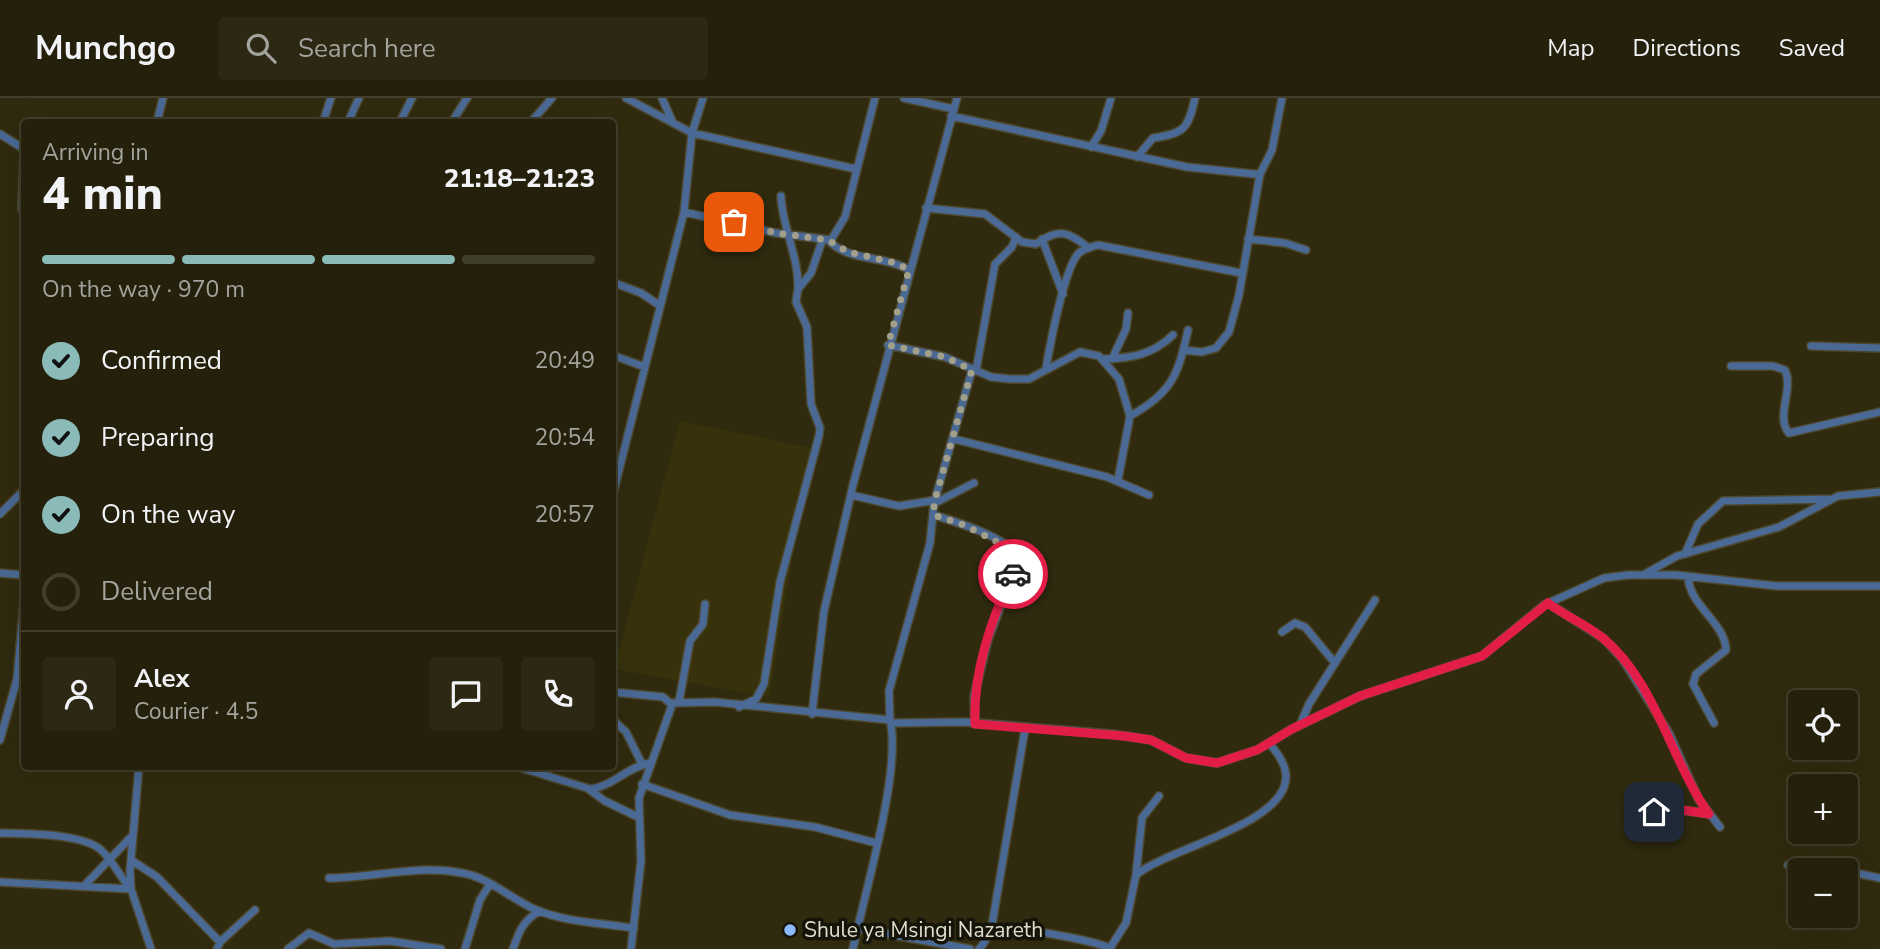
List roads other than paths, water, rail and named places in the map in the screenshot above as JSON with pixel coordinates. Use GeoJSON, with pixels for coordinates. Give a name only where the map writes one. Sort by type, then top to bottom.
{"type":"FeatureCollection","features":[{"type":"Feature","properties":{"kind":"street"},"geometry":{"type":"LineString","coordinates":[[158,119],[163,98]]}},
{"type":"Feature","properties":{"kind":"street"},"geometry":{"type":"LineString","coordinates":[[324,119],[331,98]]}},
{"type":"Feature","properties":{"kind":"street"},"geometry":{"type":"LineString","coordinates":[[349,119],[359,98]]}},
{"type":"Feature","properties":{"kind":"street"},"geometry":{"type":"LineString","coordinates":[[402,119],[412,98]]}},
{"type":"Feature","properties":{"kind":"street"},"geometry":{"type":"LineString","coordinates":[[454,119],[467,98]]}},
{"type":"Feature","properties":{"kind":"street"},"geometry":{"type":"LineString","coordinates":[[534,119],[552,98]]}},
{"type":"Feature","properties":{"kind":"street"},"geometry":{"type":"LineString","coordinates":[[626,98],[692,133],[856,169]]}},
{"type":"Feature","properties":{"kind":"street"},"geometry":{"type":"LineString","coordinates":[[662,98],[674,124]]}},
{"type":"Feature","properties":{"kind":"street"},"geometry":{"type":"LineString","coordinates":[[616,484],[684,212],[692,133],[703,98]]}},
{"type":"Feature","properties":{"kind":"street"},"geometry":{"type":"LineString","coordinates":[[798,289],[811,273],[825,240],[836,234],[845,217],[875,98]]}},
{"type":"Feature","properties":{"kind":"street"},"geometry":{"type":"LineString","coordinates":[[904,98],[953,113],[1137,157],[1187,167],[1260,174]]}},
{"type":"Feature","properties":{"kind":"street"},"geometry":{"type":"LineString","coordinates":[[811,714],[824,611],[851,495],[888,345],[957,98]]}},
{"type":"Feature","properties":{"kind":"street"},"geometry":{"type":"LineString","coordinates":[[1091,147],[1101,131],[1111,98]]}},
{"type":"Feature","properties":{"kind":"street"},"geometry":{"type":"LineString","coordinates":[[1137,157],[1153,138],[1175,134],[1187,126],[1195,98]]}},
{"type":"Feature","properties":{"kind":"street"},"geometry":{"type":"LineString","coordinates":[[1183,350],[1208,351],[1223,342],[1236,310],[1260,174],[1272,150],[1282,98]]}},
{"type":"Feature","properties":{"kind":"street"},"geometry":{"type":"LineString","coordinates":[[0,134],[21,147]]}},
{"type":"Feature","properties":{"kind":"street"},"geometry":{"type":"LineString","coordinates":[[739,707],[756,699],[764,684],[780,582],[820,428],[811,404],[807,327],[797,308],[797,266],[788,236],[781,195]]}},
{"type":"Feature","properties":{"kind":"street"},"geometry":{"type":"LineString","coordinates":[[926,208],[985,214],[1016,237],[1032,245],[1048,234],[1065,233],[1089,248]]}},
{"type":"Feature","properties":{"kind":"street"},"geometry":{"type":"LineString","coordinates":[[684,212],[788,236],[825,240],[848,252],[896,263],[909,270]]}},
{"type":"Feature","properties":{"kind":"street"},"geometry":{"type":"LineString","coordinates":[[853,949],[860,929],[889,771],[893,734],[889,691],[930,543],[935,502],[974,370],[995,264],[1012,247],[1016,237]]}},
{"type":"Feature","properties":{"kind":"street"},"geometry":{"type":"LineString","coordinates":[[1042,239],[1063,295]]}},
{"type":"Feature","properties":{"kind":"street"},"geometry":{"type":"LineString","coordinates":[[1248,239],[1285,243],[1306,250]]}},
{"type":"Feature","properties":{"kind":"street"},"geometry":{"type":"LineString","coordinates":[[1046,368],[1074,260],[1089,248],[1098,245],[1241,273]]}},
{"type":"Feature","properties":{"kind":"street"},"geometry":{"type":"LineString","coordinates":[[616,284],[640,293],[659,305]]}},
{"type":"Feature","properties":{"kind":"street"},"geometry":{"type":"LineString","coordinates":[[1108,359],[1126,329],[1128,313]]}},
{"type":"Feature","properties":{"kind":"street"},"geometry":{"type":"LineString","coordinates":[[1129,416],[1153,403],[1167,390],[1177,375],[1188,330]]}},
{"type":"Feature","properties":{"kind":"street"},"geometry":{"type":"LineString","coordinates":[[888,345],[945,357],[999,378],[1029,379],[1080,352],[1108,359],[1145,354],[1160,347],[1174,335]]}},
{"type":"Feature","properties":{"kind":"street"},"geometry":{"type":"LineString","coordinates":[[1811,346],[1880,348]]}},
{"type":"Feature","properties":{"kind":"street"},"geometry":{"type":"LineString","coordinates":[[616,356],[645,367]]}},
{"type":"Feature","properties":{"kind":"street"},"geometry":{"type":"LineString","coordinates":[[1108,359],[1119,379],[1129,416],[1118,480]]}},
{"type":"Feature","properties":{"kind":"street"},"geometry":{"type":"LineString","coordinates":[[1731,366],[1773,366],[1785,370],[1789,380],[1784,426],[1789,433],[1880,412]]}},
{"type":"Feature","properties":{"kind":"street"},"geometry":{"type":"LineString","coordinates":[[954,439],[1118,480],[1149,495]]}},
{"type":"Feature","properties":{"kind":"street"},"geometry":{"type":"LineString","coordinates":[[616,465],[621,467]]}},
{"type":"Feature","properties":{"kind":"street"},"geometry":{"type":"LineString","coordinates":[[851,495],[899,506],[935,502],[974,483]]}},
{"type":"Feature","properties":{"kind":"street"},"geometry":{"type":"LineString","coordinates":[[1685,554],[1699,524],[1723,501],[1833,499],[1880,492]]}},
{"type":"Feature","properties":{"kind":"street"},"geometry":{"type":"LineString","coordinates":[[0,514],[21,493]]}},
{"type":"Feature","properties":{"kind":"street"},"geometry":{"type":"LineString","coordinates":[[1642,575],[1657,564],[1685,554],[1779,527],[1833,499]]}},
{"type":"Feature","properties":{"kind":"street"},"geometry":{"type":"LineString","coordinates":[[934,515],[1010,547],[1019,557],[988,640],[974,696],[975,724]]}},
{"type":"Feature","properties":{"kind":"street"},"geometry":{"type":"LineString","coordinates":[[0,573],[21,575]]}},
{"type":"Feature","properties":{"kind":"street"},"geometry":{"type":"LineString","coordinates":[[616,692],[663,697],[675,702],[715,702],[739,707],[891,722],[975,724],[1112,734],[1151,740],[1186,758],[1217,763],[1243,756],[1300,725],[1373,691],[1482,656],[1548,603],[1604,578],[1642,575],[1777,586],[1880,586]]}},
{"type":"Feature","properties":{"kind":"street"},"geometry":{"type":"LineString","coordinates":[[1688,577],[1698,606],[1725,641],[1726,650],[1696,674],[1693,684],[1714,723]]}},
{"type":"Feature","properties":{"kind":"street"},"geometry":{"type":"LineString","coordinates":[[1300,725],[1375,600]]}},
{"type":"Feature","properties":{"kind":"street"},"geometry":{"type":"LineString","coordinates":[[1548,603],[1604,639],[1623,660],[1669,733],[1691,786],[1720,827]]}},
{"type":"Feature","properties":{"kind":"street"},"geometry":{"type":"LineString","coordinates":[[631,949],[641,861],[638,817],[646,764],[670,717],[690,641],[703,624],[705,604]]}},
{"type":"Feature","properties":{"kind":"street"},"geometry":{"type":"LineString","coordinates":[[1282,632],[1294,623],[1305,626],[1335,663]]}},
{"type":"Feature","properties":{"kind":"street"},"geometry":{"type":"LineString","coordinates":[[0,740],[21,666]]}},
{"type":"Feature","properties":{"kind":"street"},"geometry":{"type":"LineString","coordinates":[[616,723],[626,732],[646,764]]}},
{"type":"Feature","properties":{"kind":"street"},"geometry":{"type":"LineString","coordinates":[[983,947],[991,932],[1025,729]]}},
{"type":"Feature","properties":{"kind":"street"},"geometry":{"type":"LineString","coordinates":[[1136,875],[1211,840],[1276,803],[1284,790],[1287,774],[1280,756],[1269,743]]}},
{"type":"Feature","properties":{"kind":"street"},"geometry":{"type":"LineString","coordinates":[[590,789],[608,785],[646,764]]}},
{"type":"Feature","properties":{"kind":"street"},"geometry":{"type":"LineString","coordinates":[[131,889],[139,770]]}},
{"type":"Feature","properties":{"kind":"street"},"geometry":{"type":"LineString","coordinates":[[529,770],[590,789],[605,801],[638,817]]}},
{"type":"Feature","properties":{"kind":"street"},"geometry":{"type":"LineString","coordinates":[[642,785],[730,815],[814,827],[876,843]]}},
{"type":"Feature","properties":{"kind":"street"},"geometry":{"type":"LineString","coordinates":[[1642,793],[1651,812],[1669,808],[1709,814]]}},
{"type":"Feature","properties":{"kind":"street"},"geometry":{"type":"LineString","coordinates":[[991,932],[1002,928],[1033,932],[1110,949],[1123,932],[1136,875],[1142,818],[1158,796]]}},
{"type":"Feature","properties":{"kind":"street"},"geometry":{"type":"LineString","coordinates":[[0,833],[73,839],[98,847],[131,889],[151,949]]}},
{"type":"Feature","properties":{"kind":"street"},"geometry":{"type":"LineString","coordinates":[[85,885],[133,834]]}},
{"type":"Feature","properties":{"kind":"street"},"geometry":{"type":"LineString","coordinates":[[131,860],[156,877],[218,946],[255,910]]}},
{"type":"Feature","properties":{"kind":"street"},"geometry":{"type":"LineString","coordinates":[[329,878],[361,877],[411,869],[458,872],[489,884],[540,911],[634,928]]}},
{"type":"Feature","properties":{"kind":"street"},"geometry":{"type":"LineString","coordinates":[[1858,873],[1880,878]]}},
{"type":"Feature","properties":{"kind":"street"},"geometry":{"type":"LineString","coordinates":[[0,882],[131,889]]}},
{"type":"Feature","properties":{"kind":"street"},"geometry":{"type":"LineString","coordinates":[[465,949],[480,900],[489,884]]}},
{"type":"Feature","properties":{"kind":"street"},"geometry":{"type":"LineString","coordinates":[[513,949],[521,927],[529,916],[540,911]]}},
{"type":"Feature","properties":{"kind":"street"},"geometry":{"type":"LineString","coordinates":[[860,929],[970,949]]}},
{"type":"Feature","properties":{"kind":"street"},"geometry":{"type":"LineString","coordinates":[[288,949],[311,933],[334,944],[390,941],[441,949]]}},
{"type":"Feature","properties":{"kind":"place","name":"Shule ya Msingi Nazareth"},"geometry":{"type":"Point","coordinates":[790,930]}}]}
